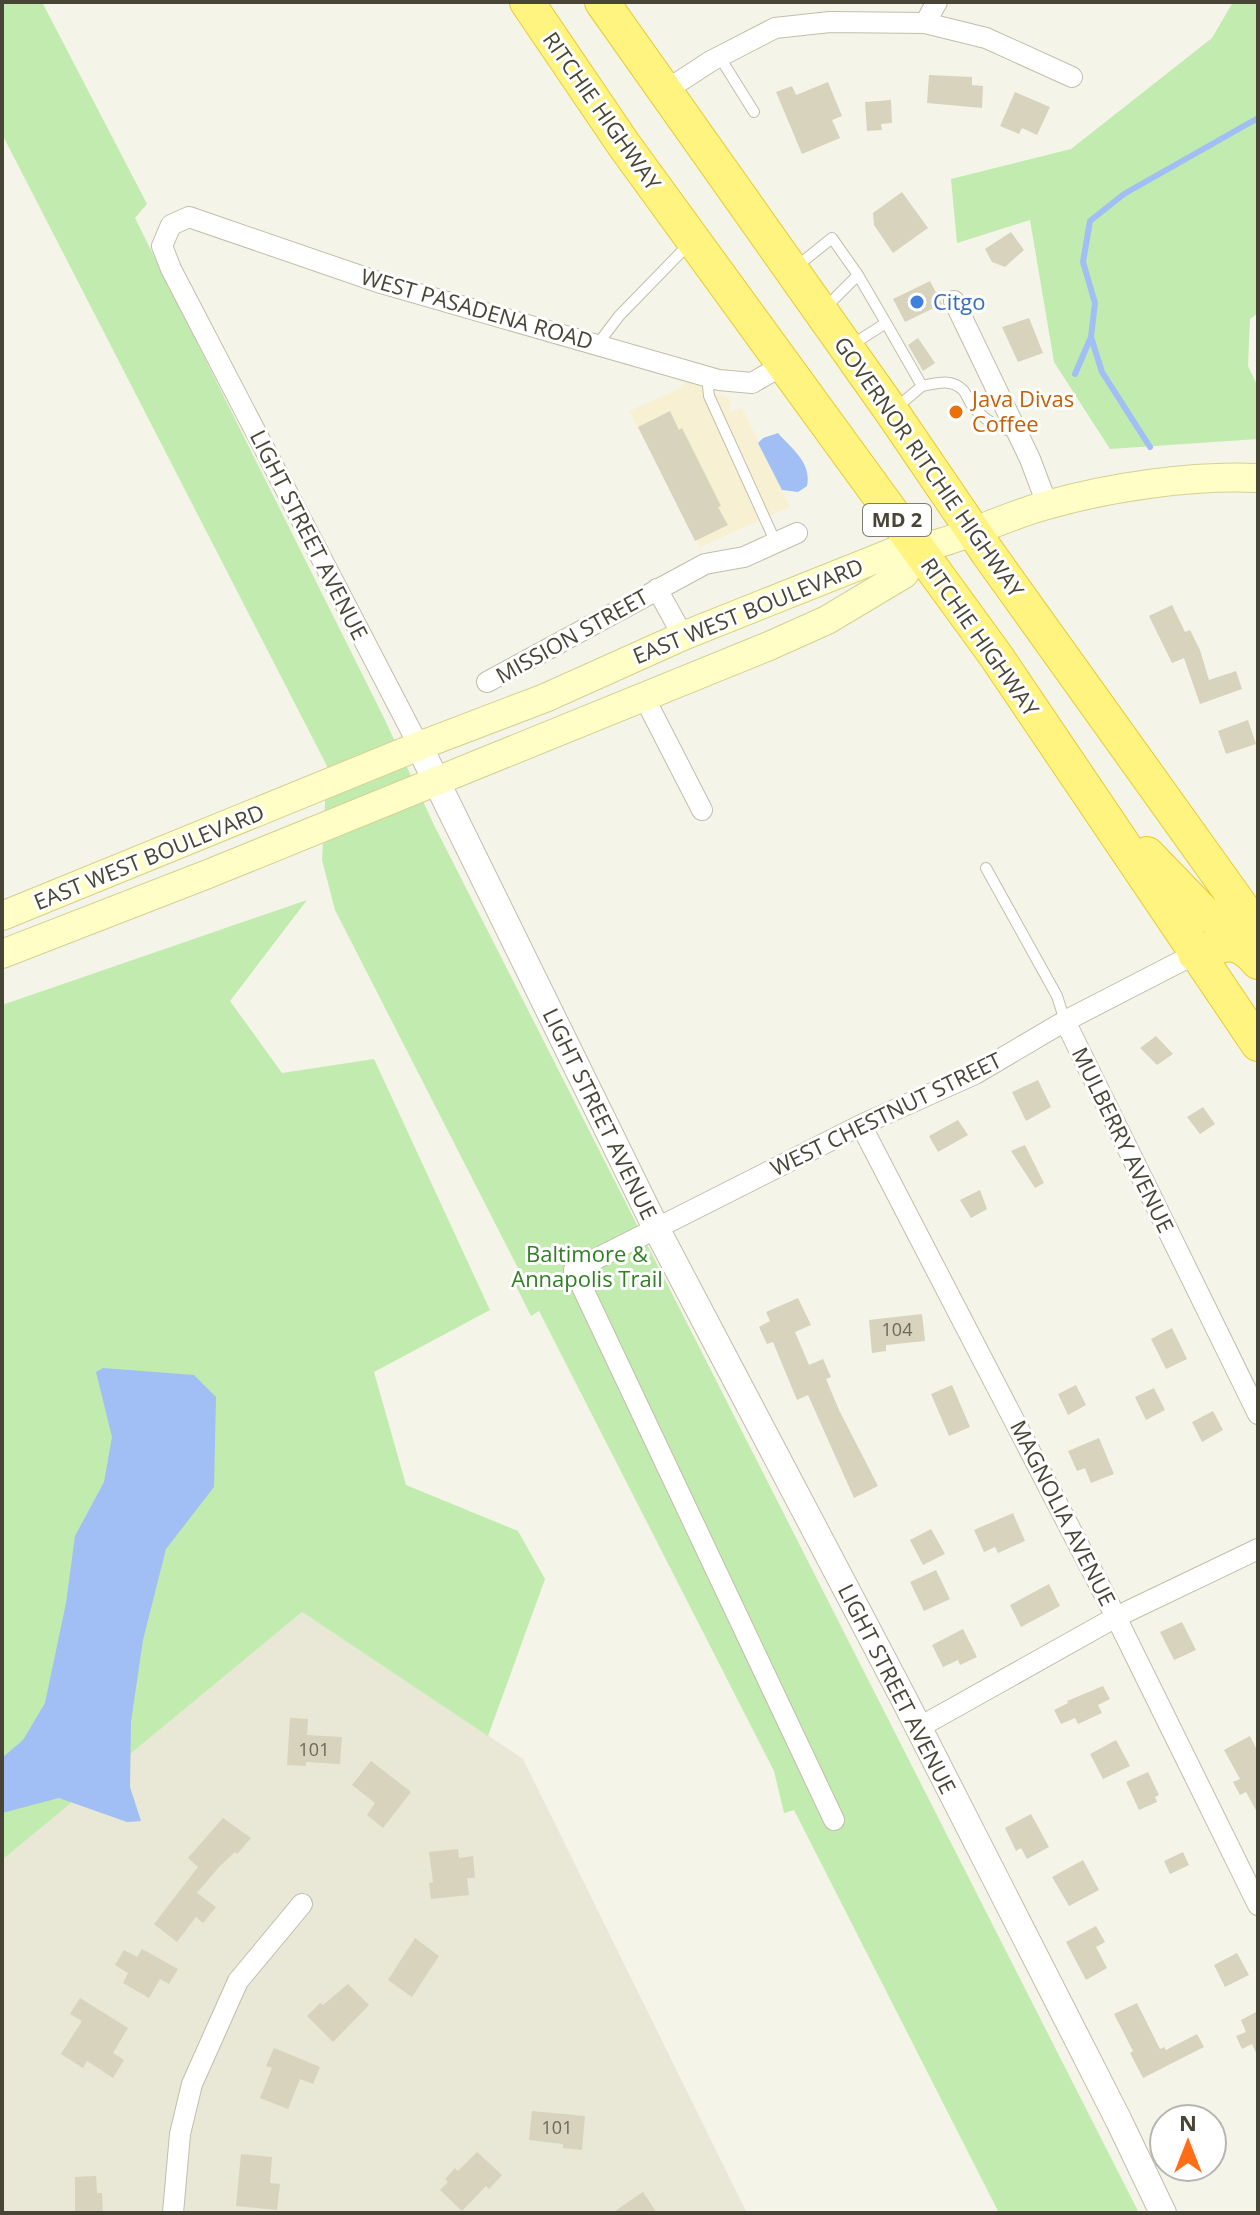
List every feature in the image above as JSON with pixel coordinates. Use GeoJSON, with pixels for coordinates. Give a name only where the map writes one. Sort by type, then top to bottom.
{"type":"FeatureCollection","features":[{"type":"Feature","properties":{"kind":"highway","name":"RITCHIE HIGHWAY"},"geometry":{"type":"LineString","coordinates":[[527,2],[693,240],[996,656],[1258,1044]]}},
{"type":"Feature","properties":{"kind":"highway","name":"GOVERNOR RITCHIE HIGHWAY"},"geometry":{"type":"LineString","coordinates":[[602,2],[1257,927]]}},
{"type":"Feature","properties":{"kind":"highway"},"geometry":{"type":"LineString","coordinates":[[1084,787],[1206,915],[1257,927]]}},
{"type":"Feature","properties":{"kind":"highway"},"geometry":{"type":"LineString","coordinates":[[1195,954],[1221,944],[1236,945],[1249,950],[1258,962]]}},
{"type":"Feature","properties":{"kind":"main road"},"geometry":{"type":"LineString","coordinates":[[919,550],[1047,504],[1155,484],[1223,476],[1258,478]]}},
{"type":"Feature","properties":{"kind":"main road","name":"EAST WEST BOULEVARD"},"geometry":{"type":"LineString","coordinates":[[2,916],[545,698],[683,636],[896,551],[919,550]]}},
{"type":"Feature","properties":{"kind":"main road","name":"EAST WEST BOULEVARD"},"geometry":{"type":"LineString","coordinates":[[2,954],[437,782],[827,620],[904,574],[919,550]]}},
{"type":"Feature","properties":{"kind":"street"},"geometry":{"type":"LineString","coordinates":[[925,23],[937,2]]}},
{"type":"Feature","properties":{"kind":"street"},"geometry":{"type":"LineString","coordinates":[[665,91],[719,56],[775,28],[830,22],[925,23],[986,38],[1072,77]]}},
{"type":"Feature","properties":{"kind":"street","name":"WEST PASADENA ROAD"},"geometry":{"type":"LineString","coordinates":[[171,225],[189,217],[381,283],[707,376],[752,383],[783,365]]}},
{"type":"Feature","properties":{"kind":"street","name":"LIGHT STREET AVENUE"},"geometry":{"type":"LineString","coordinates":[[171,225],[162,246],[171,269],[419,746],[656,1228],[918,1728],[1163,2213]]}},
{"type":"Feature","properties":{"kind":"street"},"geometry":{"type":"LineString","coordinates":[[954,301],[1047,504]]}},
{"type":"Feature","properties":{"kind":"street","name":"MISSION STREET"},"geometry":{"type":"LineString","coordinates":[[487,682],[705,564],[744,557],[797,533]]}},
{"type":"Feature","properties":{"kind":"street","name":"MISSION STREET"},"geometry":{"type":"LineString","coordinates":[[657,589],[683,636]]}},
{"type":"Feature","properties":{"kind":"street"},"geometry":{"type":"LineString","coordinates":[[643,695],[702,810]]}},
{"type":"Feature","properties":{"kind":"street","name":"WEST CHESTNUT STREET"},"geometry":{"type":"LineString","coordinates":[[834,1820],[574,1270],[861,1125],[975,1074],[1065,1021],[1195,954]]}},
{"type":"Feature","properties":{"kind":"street","name":"MULBERRY AVENUE"},"geometry":{"type":"LineString","coordinates":[[1065,1021],[1258,1414]]}},
{"type":"Feature","properties":{"kind":"street","name":"MAGNOLIA AVENUE"},"geometry":{"type":"LineString","coordinates":[[861,1125],[1116,1617],[1258,1905]]}},
{"type":"Feature","properties":{"kind":"street"},"geometry":{"type":"LineString","coordinates":[[918,1728],[1116,1617],[1258,1549]]}},
{"type":"Feature","properties":{"kind":"street"},"geometry":{"type":"LineString","coordinates":[[173,2213],[180,2134],[192,2084],[238,1981],[302,1904]]}},
{"type":"Feature","properties":{"kind":"lane"},"geometry":{"type":"LineString","coordinates":[[719,56],[754,112]]}},
{"type":"Feature","properties":{"kind":"lane"},"geometry":{"type":"LineString","coordinates":[[791,271],[832,238],[858,275],[922,386]]}},
{"type":"Feature","properties":{"kind":"lane"},"geometry":{"type":"LineString","coordinates":[[597,345],[619,316],[693,240]]}},
{"type":"Feature","properties":{"kind":"lane"},"geometry":{"type":"LineString","coordinates":[[821,312],[858,275]]}},
{"type":"Feature","properties":{"kind":"lane"},"geometry":{"type":"LineString","coordinates":[[846,348],[886,323]]}},
{"type":"Feature","properties":{"kind":"lane"},"geometry":{"type":"LineString","coordinates":[[707,376],[709,396],[776,543]]}},
{"type":"Feature","properties":{"kind":"lane"},"geometry":{"type":"LineString","coordinates":[[892,412],[922,386],[951,382],[962,390],[975,410],[1001,429],[1017,433]]}},
{"type":"Feature","properties":{"kind":"lane","name":"MULBERRY AVENUE"},"geometry":{"type":"LineString","coordinates":[[986,868],[1057,996],[1065,1021]]}},
{"type":"Feature","properties":{"kind":"shaded area"},"geometry":{"type":"Polygon","coordinates":[[[687,380],[731,400],[729,412],[742,408],[790,507],[700,547],[629,411],[681,388],[687,380]]]}},
{"type":"Feature","properties":{"kind":"shaded area"},"geometry":{"type":"Polygon","coordinates":[[[302,1612],[523,1759],[747,2213],[2,2213],[2,1860],[302,1612]]]}},
{"type":"Feature","properties":{"kind":"green space","name":"Baltimore & Annapolis Trail"},"geometry":{"type":"Polygon","coordinates":[[[2,2],[42,2],[147,204],[135,218],[384,718],[434,825],[1139,2213],[999,2213],[794,1810],[784,1813],[774,1771],[539,1311],[531,1316],[513,1280],[522,1276],[335,910],[322,860],[327,766],[2,134],[2,2]]]}},
{"type":"Feature","properties":{"kind":"green space"},"geometry":{"type":"Polygon","coordinates":[[[1233,2],[1258,2],[1258,313],[1250,319],[1248,366],[1258,387],[1258,439],[1110,449],[1054,362],[1030,220],[957,243],[951,179],[1071,149],[1212,38],[1233,2]]]}},
{"type":"Feature","properties":{"kind":"green space"},"geometry":{"type":"Polygon","coordinates":[[[307,900],[230,1001],[282,1073],[374,1059],[490,1310],[374,1372],[406,1485],[518,1531],[545,1579],[488,1736],[302,1612],[2,1860],[2,1005],[307,900]]]}},
{"type":"Feature","properties":{"kind":"water"},"geometry":{"type":"Polygon","coordinates":[[[778,433],[800,457],[807,470],[807,486],[798,492],[782,490],[758,443],[778,433]]]}},
{"type":"Feature","properties":{"kind":"water"},"geometry":{"type":"Polygon","coordinates":[[[103,1368],[194,1375],[216,1397],[214,1487],[166,1549],[143,1640],[131,1722],[130,1787],[141,1821],[127,1822],[59,1798],[2,1813],[2,1758],[23,1740],[45,1703],[66,1603],[75,1536],[104,1482],[112,1437],[96,1372],[103,1368]]]}},
{"type":"Feature","properties":{"kind":"building"},"geometry":{"type":"Polygon","coordinates":[[[929,75],[972,77],[972,85],[983,86],[982,108],[927,103],[929,75]]]}},
{"type":"Feature","properties":{"kind":"building"},"geometry":{"type":"Polygon","coordinates":[[[828,82],[842,116],[832,120],[840,138],[802,154],[776,92],[792,86],[796,95],[828,82]]]}},
{"type":"Feature","properties":{"kind":"building"},"geometry":{"type":"Polygon","coordinates":[[[1015,92],[1050,107],[1037,135],[1022,128],[1019,134],[1000,126],[1015,92]]]}},
{"type":"Feature","properties":{"kind":"building"},"geometry":{"type":"Polygon","coordinates":[[[891,100],[892,123],[881,124],[882,130],[867,131],[865,102],[891,100]]]}},
{"type":"Feature","properties":{"kind":"building"},"geometry":{"type":"Polygon","coordinates":[[[902,192],[928,228],[893,253],[874,225],[873,213],[902,192]]]}},
{"type":"Feature","properties":{"kind":"building"},"geometry":{"type":"Polygon","coordinates":[[[1011,232],[1024,250],[1005,267],[992,262],[985,249],[1011,232]]]}},
{"type":"Feature","properties":{"kind":"building","name":"Citgo"},"geometry":{"type":"Polygon","coordinates":[[[930,281],[942,304],[905,322],[893,299],[930,281]]]}},
{"type":"Feature","properties":{"kind":"building"},"geometry":{"type":"Polygon","coordinates":[[[1029,318],[1043,353],[1018,362],[1002,327],[1029,318]]]}},
{"type":"Feature","properties":{"kind":"building","name":"Citgo"},"geometry":{"type":"Polygon","coordinates":[[[918,338],[935,363],[923,371],[908,345],[918,338]]]}},
{"type":"Feature","properties":{"kind":"building"},"geometry":{"type":"Polygon","coordinates":[[[670,411],[679,430],[682,428],[728,525],[695,541],[638,427],[670,411]]]}},
{"type":"Feature","properties":{"kind":"building"},"geometry":{"type":"Polygon","coordinates":[[[1172,605],[1185,632],[1190,630],[1200,650],[1209,680],[1236,671],[1242,689],[1200,704],[1184,658],[1172,663],[1149,616],[1172,605]]]}},
{"type":"Feature","properties":{"kind":"building"},"geometry":{"type":"Polygon","coordinates":[[[1248,720],[1256,744],[1226,754],[1218,731],[1248,720]]]}},
{"type":"Feature","properties":{"kind":"building"},"geometry":{"type":"Polygon","coordinates":[[[1156,1036],[1173,1054],[1157,1065],[1140,1048],[1156,1036]]]}},
{"type":"Feature","properties":{"kind":"building"},"geometry":{"type":"Polygon","coordinates":[[[1038,1080],[1051,1107],[1026,1121],[1012,1092],[1038,1080]]]}},
{"type":"Feature","properties":{"kind":"building"},"geometry":{"type":"Polygon","coordinates":[[[1203,1107],[1215,1124],[1200,1134],[1187,1117],[1203,1107]]]}},
{"type":"Feature","properties":{"kind":"building"},"geometry":{"type":"Polygon","coordinates":[[[958,1120],[968,1135],[938,1152],[929,1136],[958,1120]]]}},
{"type":"Feature","properties":{"kind":"building"},"geometry":{"type":"Polygon","coordinates":[[[1025,1145],[1044,1183],[1035,1188],[1011,1151],[1025,1145]]]}},
{"type":"Feature","properties":{"kind":"building"},"geometry":{"type":"Polygon","coordinates":[[[980,1190],[987,1209],[971,1218],[960,1200],[980,1190]]]}},
{"type":"Feature","properties":{"kind":"building"},"geometry":{"type":"Polygon","coordinates":[[[798,1298],[811,1325],[795,1332],[809,1365],[823,1359],[831,1377],[826,1379],[839,1410],[878,1486],[854,1498],[808,1395],[797,1400],[773,1342],[767,1344],[759,1327],[770,1321],[766,1312],[798,1298]]]}},
{"type":"Feature","properties":{"kind":"building"},"geometry":{"type":"Polygon","coordinates":[[[922,1314],[925,1341],[886,1345],[886,1351],[872,1353],[869,1320],[922,1314]]]}},
{"type":"Feature","properties":{"kind":"building"},"geometry":{"type":"Polygon","coordinates":[[[1172,1328],[1187,1359],[1166,1369],[1151,1339],[1172,1328]]]}},
{"type":"Feature","properties":{"kind":"building"},"geometry":{"type":"Polygon","coordinates":[[[952,1385],[970,1427],[949,1436],[931,1394],[952,1385]]]}},
{"type":"Feature","properties":{"kind":"building"},"geometry":{"type":"Polygon","coordinates":[[[1076,1385],[1086,1405],[1068,1415],[1058,1394],[1076,1385]]]}},
{"type":"Feature","properties":{"kind":"building"},"geometry":{"type":"Polygon","coordinates":[[[1154,1388],[1165,1410],[1146,1420],[1135,1397],[1154,1388]]]}},
{"type":"Feature","properties":{"kind":"building"},"geometry":{"type":"Polygon","coordinates":[[[1213,1411],[1223,1430],[1202,1442],[1192,1422],[1213,1411]]]}},
{"type":"Feature","properties":{"kind":"building"},"geometry":{"type":"Polygon","coordinates":[[[1099,1438],[1114,1474],[1091,1483],[1085,1468],[1077,1471],[1068,1451],[1099,1438]]]}},
{"type":"Feature","properties":{"kind":"building"},"geometry":{"type":"Polygon","coordinates":[[[1013,1513],[1025,1541],[998,1553],[995,1547],[984,1552],[974,1530],[1013,1513]]]}},
{"type":"Feature","properties":{"kind":"building"},"geometry":{"type":"Polygon","coordinates":[[[931,1529],[945,1554],[923,1565],[910,1540],[931,1529]]]}},
{"type":"Feature","properties":{"kind":"building"},"geometry":{"type":"Polygon","coordinates":[[[936,1570],[950,1599],[924,1611],[910,1582],[936,1570]]]}},
{"type":"Feature","properties":{"kind":"building"},"geometry":{"type":"Polygon","coordinates":[[[1049,1584],[1060,1606],[1021,1627],[1010,1605],[1049,1584]]]}},
{"type":"Feature","properties":{"kind":"building"},"geometry":{"type":"Polygon","coordinates":[[[1182,1622],[1196,1650],[1174,1660],[1160,1632],[1182,1622]]]}},
{"type":"Feature","properties":{"kind":"building"},"geometry":{"type":"Polygon","coordinates":[[[963,1629],[977,1657],[960,1665],[958,1660],[943,1667],[932,1645],[963,1629]]]}},
{"type":"Feature","properties":{"kind":"building"},"geometry":{"type":"Polygon","coordinates":[[[1103,1686],[1110,1699],[1098,1705],[1102,1713],[1078,1724],[1075,1718],[1061,1724],[1054,1710],[1103,1686]]]}},
{"type":"Feature","properties":{"kind":"building"},"geometry":{"type":"Polygon","coordinates":[[[290,1718],[308,1719],[307,1735],[342,1737],[340,1764],[306,1762],[306,1766],[287,1765],[290,1718]]]}},
{"type":"Feature","properties":{"kind":"building"},"geometry":{"type":"Polygon","coordinates":[[[1250,1736],[1258,1752],[1258,1814],[1246,1792],[1240,1795],[1233,1782],[1240,1779],[1224,1750],[1250,1736]]]}},
{"type":"Feature","properties":{"kind":"building"},"geometry":{"type":"Polygon","coordinates":[[[1116,1740],[1130,1766],[1103,1779],[1090,1754],[1116,1740]]]}},
{"type":"Feature","properties":{"kind":"building"},"geometry":{"type":"Polygon","coordinates":[[[371,1761],[411,1792],[383,1828],[367,1815],[375,1803],[352,1785],[371,1761]]]}},
{"type":"Feature","properties":{"kind":"building"},"geometry":{"type":"Polygon","coordinates":[[[1148,1772],[1159,1795],[1155,1797],[1157,1802],[1139,1810],[1126,1782],[1148,1772]]]}},
{"type":"Feature","properties":{"kind":"building"},"geometry":{"type":"Polygon","coordinates":[[[1031,1814],[1049,1847],[1027,1859],[1021,1848],[1016,1851],[1005,1828],[1031,1814]]]}},
{"type":"Feature","properties":{"kind":"building"},"geometry":{"type":"Polygon","coordinates":[[[223,1818],[251,1838],[237,1854],[235,1852],[219,1867],[197,1893],[216,1907],[203,1923],[196,1917],[177,1942],[154,1924],[198,1867],[188,1858],[223,1818]]]}},
{"type":"Feature","properties":{"kind":"building"},"geometry":{"type":"Polygon","coordinates":[[[458,1849],[459,1858],[473,1856],[475,1878],[467,1878],[469,1895],[431,1899],[429,1883],[433,1882],[429,1852],[458,1849]]]}},
{"type":"Feature","properties":{"kind":"building"},"geometry":{"type":"Polygon","coordinates":[[[1183,1852],[1189,1865],[1170,1874],[1164,1861],[1183,1852]]]}},
{"type":"Feature","properties":{"kind":"building"},"geometry":{"type":"Polygon","coordinates":[[[1083,1860],[1099,1890],[1069,1906],[1052,1877],[1083,1860]]]}},
{"type":"Feature","properties":{"kind":"building"},"geometry":{"type":"Polygon","coordinates":[[[1096,1926],[1105,1942],[1096,1947],[1107,1968],[1086,1980],[1066,1942],[1096,1926]]]}},
{"type":"Feature","properties":{"kind":"building"},"geometry":{"type":"Polygon","coordinates":[[[415,1938],[439,1956],[412,1997],[388,1980],[415,1938]]]}},
{"type":"Feature","properties":{"kind":"building"},"geometry":{"type":"Polygon","coordinates":[[[142,1949],[178,1969],[169,1984],[160,1979],[149,1998],[123,1983],[128,1973],[115,1965],[124,1950],[137,1957],[142,1949]]]}},
{"type":"Feature","properties":{"kind":"building"},"geometry":{"type":"Polygon","coordinates":[[[1237,1953],[1249,1975],[1225,1987],[1214,1965],[1237,1953]]]}},
{"type":"Feature","properties":{"kind":"building"},"geometry":{"type":"Polygon","coordinates":[[[348,1984],[369,2005],[333,2042],[307,2016],[348,1984]]]}},
{"type":"Feature","properties":{"kind":"building"},"geometry":{"type":"Polygon","coordinates":[[[80,1998],[128,2028],[113,2053],[124,2060],[113,2078],[87,2061],[83,2068],[61,2054],[82,2021],[70,2014],[80,1998]]]}},
{"type":"Feature","properties":{"kind":"building"},"geometry":{"type":"Polygon","coordinates":[[[1137,2003],[1160,2049],[1164,2047],[1166,2050],[1197,2034],[1204,2047],[1143,2078],[1114,2014],[1137,2003]]]}},
{"type":"Feature","properties":{"kind":"building"},"geometry":{"type":"Polygon","coordinates":[[[1258,2011],[1258,2057],[1252,2044],[1242,2049],[1236,2036],[1246,2032],[1241,2020],[1258,2011]]]}},
{"type":"Feature","properties":{"kind":"building"},"geometry":{"type":"Polygon","coordinates":[[[274,2048],[320,2067],[313,2084],[300,2079],[288,2109],[260,2098],[272,2068],[266,2066],[274,2048]]]}},
{"type":"Feature","properties":{"kind":"building"},"geometry":{"type":"Polygon","coordinates":[[[532,2111],[585,2116],[582,2150],[529,2140],[532,2111]]]}},
{"type":"Feature","properties":{"kind":"building"},"geometry":{"type":"Polygon","coordinates":[[[477,2152],[502,2175],[489,2189],[486,2186],[462,2211],[440,2190],[455,2168],[458,2171],[477,2152]]]}},
{"type":"Feature","properties":{"kind":"building"},"geometry":{"type":"Polygon","coordinates":[[[241,2154],[272,2157],[270,2183],[280,2184],[277,2210],[236,2206],[241,2154]]]}},
{"type":"Feature","properties":{"kind":"building"},"geometry":{"type":"Polygon","coordinates":[[[96,2176],[97,2193],[102,2193],[103,2213],[75,2213],[75,2177],[96,2176]]]}},
{"type":"Feature","properties":{"kind":"building"},"geometry":{"type":"Polygon","coordinates":[[[643,2192],[657,2213],[612,2213],[643,2192]]]}},
{"type":"Feature","properties":{"kind":"waterway"},"geometry":{"type":"LineString","coordinates":[[1150,447],[1102,372],[1091,337],[1095,303],[1083,262],[1090,221],[1124,194],[1258,118]]}},
{"type":"Feature","properties":{"kind":"waterway"},"geometry":{"type":"LineString","coordinates":[[1075,374],[1091,337]]}},
{"type":"Feature","properties":{"kind":"place","name":"Citgo"},"geometry":{"type":"Point","coordinates":[917,302]}},
{"type":"Feature","properties":{"kind":"place","name":"Java Divas Coffee"},"geometry":{"type":"Point","coordinates":[956,412]}}]}
